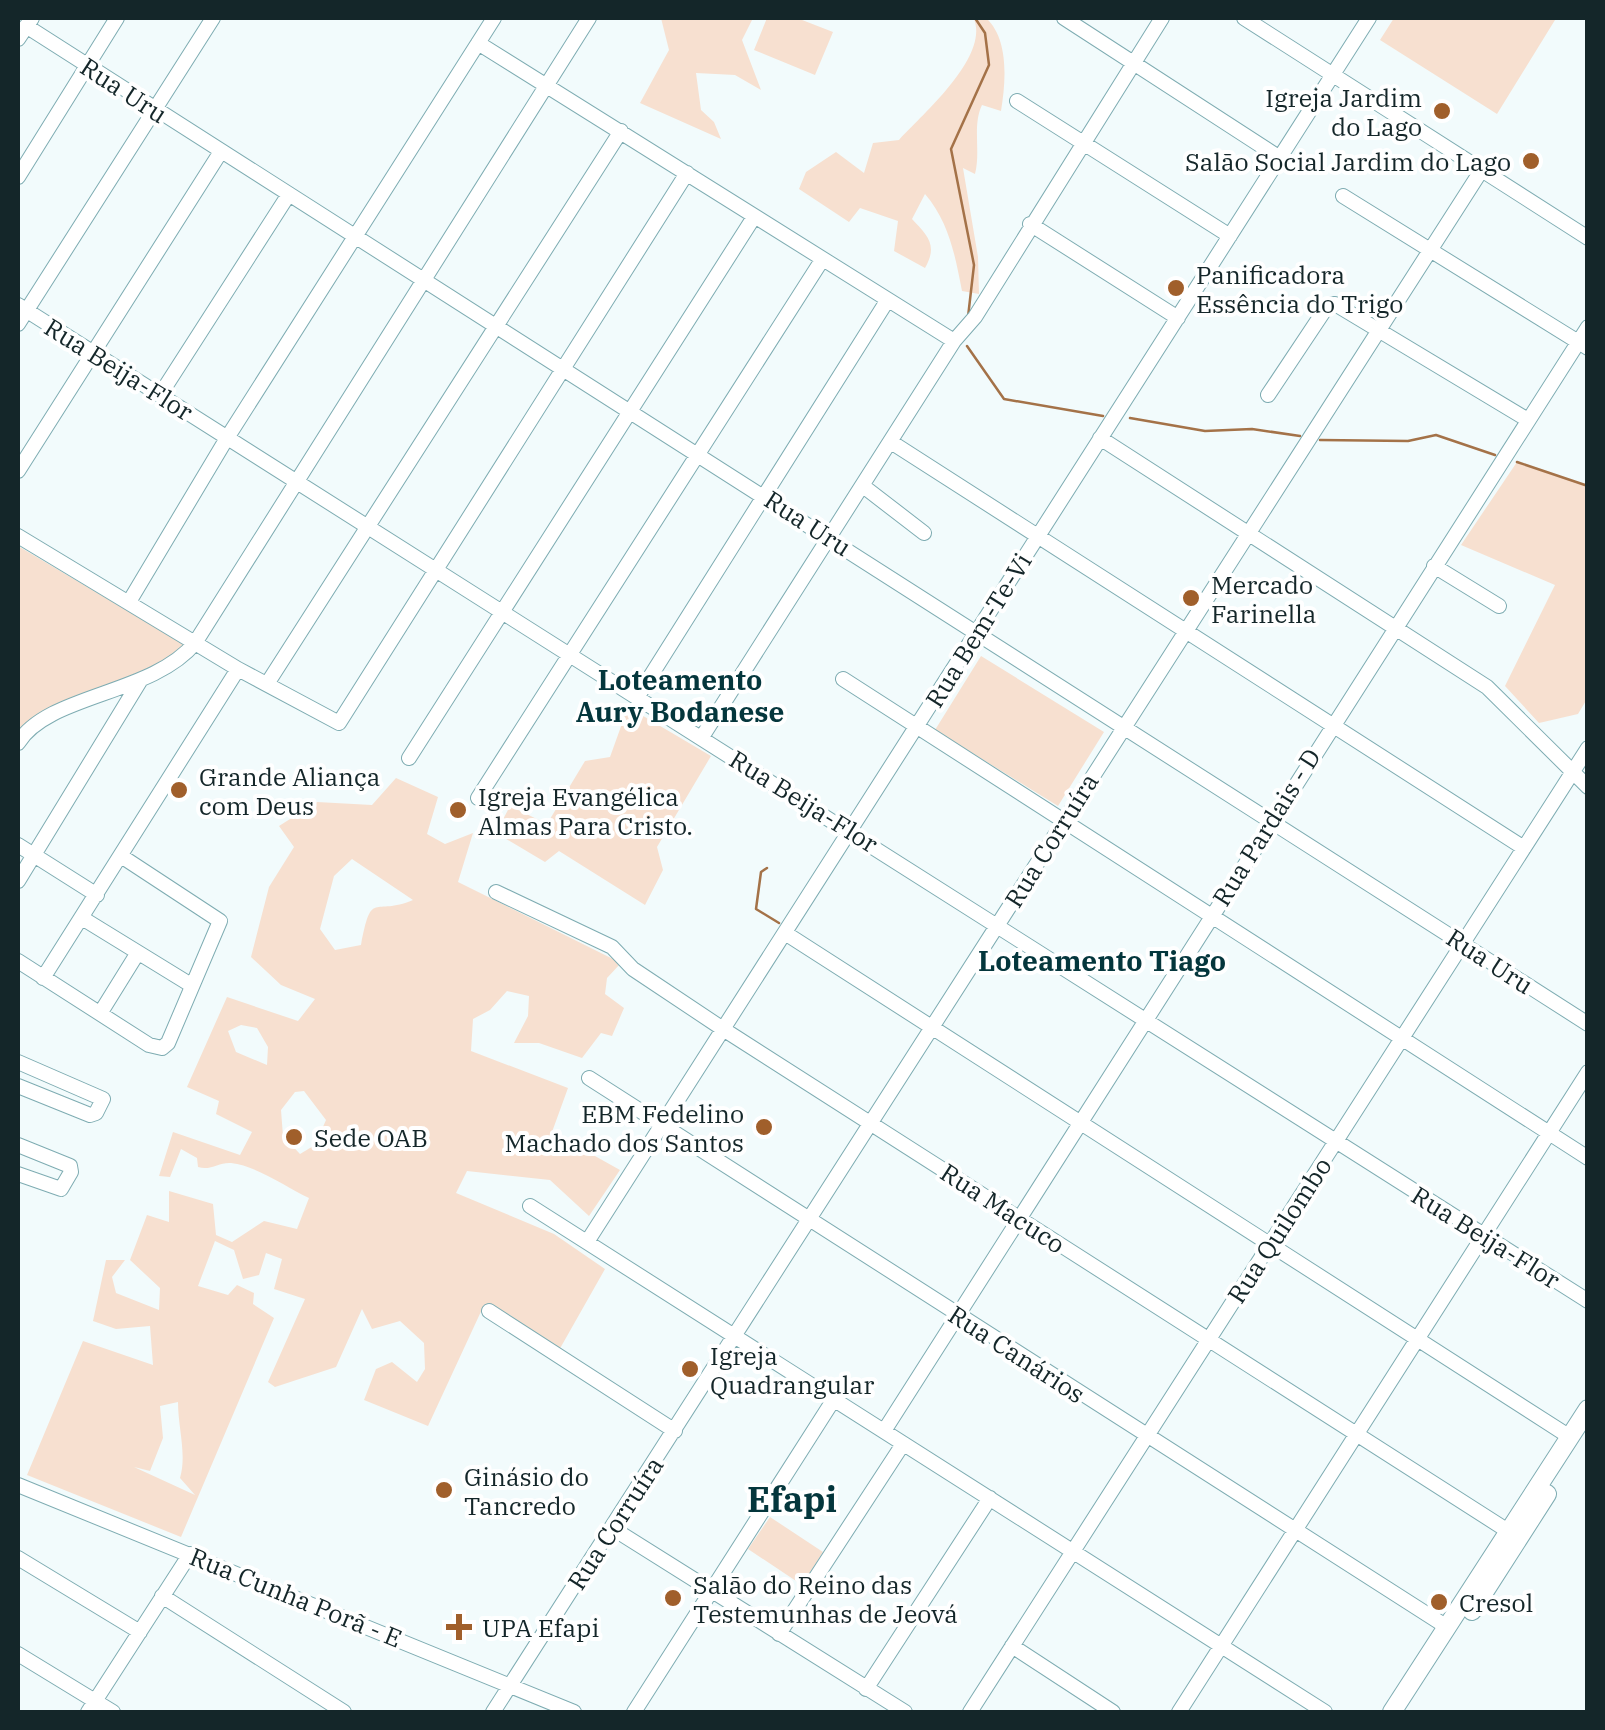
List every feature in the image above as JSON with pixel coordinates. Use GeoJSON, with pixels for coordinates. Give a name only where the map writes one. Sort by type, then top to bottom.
{"type":"FeatureCollection","features":[{"type":"Feature","properties":{"kind":"main road"},"geometry":{"type":"LineString","coordinates":[[1407,1712],[1579,1434],[1588,1409]]}},
{"type":"Feature","properties":{"kind":"main road"},"geometry":{"type":"LineString","coordinates":[[1392,1712],[1508,1532],[1579,1434]]}},
{"type":"Feature","properties":{"kind":"street"},"geometry":{"type":"LineString","coordinates":[[18,177],[117,18]]}},
{"type":"Feature","properties":{"kind":"street"},"geometry":{"type":"LineString","coordinates":[[18,324],[22,308],[213,18]]}},
{"type":"Feature","properties":{"kind":"street"},"geometry":{"type":"LineString","coordinates":[[129,602],[354,234],[494,18]]}},
{"type":"Feature","properties":{"kind":"street"},"geometry":{"type":"LineString","coordinates":[[18,743],[40,720],[140,681],[181,660],[195,643],[589,18]]}},
{"type":"Feature","properties":{"kind":"street"},"geometry":{"type":"LineString","coordinates":[[1064,18],[1280,158]]}},
{"type":"Feature","properties":{"kind":"street"},"geometry":{"type":"LineString","coordinates":[[702,737],[954,342],[976,317],[1030,224],[1162,18]]}},
{"type":"Feature","properties":{"kind":"street"},"geometry":{"type":"LineString","coordinates":[[1244,18],[1588,238]]}},
{"type":"Feature","properties":{"kind":"street","name":"Rua Bem-Te-Vi"},"geometry":{"type":"LineString","coordinates":[[586,1242],[1369,18]]}},
{"type":"Feature","properties":{"kind":"street"},"geometry":{"type":"LineString","coordinates":[[18,40],[29,22]]}},
{"type":"Feature","properties":{"kind":"street","name":"Rua Uru"},"geometry":{"type":"LineString","coordinates":[[29,22],[152,109],[630,409],[1588,1024]]}},
{"type":"Feature","properties":{"kind":"street"},"geometry":{"type":"LineString","coordinates":[[478,43],[954,342]]}},
{"type":"Feature","properties":{"kind":"street"},"geometry":{"type":"LineString","coordinates":[[1017,101],[1230,236]]}},
{"type":"Feature","properties":{"kind":"street"},"geometry":{"type":"LineString","coordinates":[[266,684],[621,131]]}},
{"type":"Feature","properties":{"kind":"street"},"geometry":{"type":"LineString","coordinates":[[18,471],[220,152]]}},
{"type":"Feature","properties":{"kind":"street","name":"Rua Corruíra"},"geometry":{"type":"LineString","coordinates":[[493,1712],[1480,171]]}},
{"type":"Feature","properties":{"kind":"street"},"geometry":{"type":"LineString","coordinates":[[18,536],[195,643],[339,723],[687,173]]}},
{"type":"Feature","properties":{"kind":"street"},"geometry":{"type":"LineString","coordinates":[[160,396],[290,194]]}},
{"type":"Feature","properties":{"kind":"street"},"geometry":{"type":"LineString","coordinates":[[1344,196],[1583,345]]}},
{"type":"Feature","properties":{"kind":"street"},"geometry":{"type":"LineString","coordinates":[[410,758],[754,217]]}},
{"type":"Feature","properties":{"kind":"street"},"geometry":{"type":"LineString","coordinates":[[1030,224],[1178,318]]}},
{"type":"Feature","properties":{"kind":"street"},"geometry":{"type":"LineString","coordinates":[[478,798],[822,260]]}},
{"type":"Feature","properties":{"kind":"street"},"geometry":{"type":"LineString","coordinates":[[638,696],[888,301]]}},
{"type":"Feature","properties":{"kind":"street"},"geometry":{"type":"LineString","coordinates":[[1268,394],[1328,305],[1343,306],[1528,420]]}},
{"type":"Feature","properties":{"kind":"street","name":"Rua Beija-Flor"},"geometry":{"type":"LineString","coordinates":[[22,308],[1146,1017],[1588,1301]]}},
{"type":"Feature","properties":{"kind":"street","name":"Rua Pardais - D"},"geometry":{"type":"LineString","coordinates":[[884,1431],[1331,725],[1528,420],[1583,345],[1588,327]]}},
{"type":"Feature","properties":{"kind":"street"},"geometry":{"type":"LineString","coordinates":[[1100,438],[1486,687],[1588,788]]}},
{"type":"Feature","properties":{"kind":"street"},"geometry":{"type":"LineString","coordinates":[[891,442],[1524,848]]}},
{"type":"Feature","properties":{"kind":"street"},"geometry":{"type":"LineString","coordinates":[[863,486],[924,533]]}},
{"type":"Feature","properties":{"kind":"street"},"geometry":{"type":"LineString","coordinates":[[1434,566],[1499,606]]}},
{"type":"Feature","properties":{"kind":"street"},"geometry":{"type":"LineString","coordinates":[[43,978],[238,668]]}},
{"type":"Feature","properties":{"kind":"street"},"geometry":{"type":"LineString","coordinates":[[843,680],[1588,1158]]}},
{"type":"Feature","properties":{"kind":"street"},"geometry":{"type":"LineString","coordinates":[[18,881],[140,681]]}},
{"type":"Feature","properties":{"kind":"street","name":"Rua Quilombo"},"geometry":{"type":"LineString","coordinates":[[970,1712],[1588,748]]}},
{"type":"Feature","properties":{"kind":"street"},"geometry":{"type":"LineString","coordinates":[[18,845],[97,895]]}},
{"type":"Feature","properties":{"kind":"street"},"geometry":{"type":"LineString","coordinates":[[18,961],[148,1045],[162,1048],[168,1043],[220,920],[122,856]]}},
{"type":"Feature","properties":{"kind":"street","name":"Rua Macuco"},"geometry":{"type":"LineString","coordinates":[[496,892],[612,946],[632,969],[723,1030],[1508,1532]]}},
{"type":"Feature","properties":{"kind":"street"},"geometry":{"type":"LineString","coordinates":[[82,918],[192,985]]}},
{"type":"Feature","properties":{"kind":"street"},"geometry":{"type":"LineString","coordinates":[[784,933],[1418,1340],[1579,1434]]}},
{"type":"Feature","properties":{"kind":"street"},"geometry":{"type":"LineString","coordinates":[[101,1012],[137,954]]}},
{"type":"Feature","properties":{"kind":"street"},"geometry":{"type":"LineString","coordinates":[[18,1062],[103,1099],[96,1114],[90,1115],[18,1086]]}},
{"type":"Feature","properties":{"kind":"street"},"geometry":{"type":"LineString","coordinates":[[1178,1712],[1588,1072]]}},
{"type":"Feature","properties":{"kind":"street","name":"Rua Canários"},"geometry":{"type":"LineString","coordinates":[[589,1078],[1447,1628]]}},
{"type":"Feature","properties":{"kind":"street"},"geometry":{"type":"LineString","coordinates":[[18,1144],[70,1166],[71,1172],[60,1188],[18,1174]]}},
{"type":"Feature","properties":{"kind":"street"},"geometry":{"type":"LineString","coordinates":[[530,1206],[1325,1712]]}},
{"type":"Feature","properties":{"kind":"street"},"geometry":{"type":"LineString","coordinates":[[489,1311],[675,1430]]}},
{"type":"Feature","properties":{"kind":"street"},"geometry":{"type":"LineString","coordinates":[[634,1712],[834,1400]]}},
{"type":"Feature","properties":{"kind":"street"},"geometry":{"type":"LineString","coordinates":[[779,1634],[904,1444]]}},
{"type":"Feature","properties":{"kind":"street","name":"Rua Cunha Porã - E"},"geometry":{"type":"LineString","coordinates":[[18,1485],[574,1712]]}},
{"type":"Feature","properties":{"kind":"street"},"geometry":{"type":"LineString","coordinates":[[866,1689],[990,1498]]}},
{"type":"Feature","properties":{"kind":"street"},"geometry":{"type":"LineString","coordinates":[[612,1528],[905,1712]]}},
{"type":"Feature","properties":{"kind":"street"},"geometry":{"type":"LineString","coordinates":[[92,1707],[190,1554]]}},
{"type":"Feature","properties":{"kind":"street"},"geometry":{"type":"LineString","coordinates":[[18,1558],[140,1632]]}},
{"type":"Feature","properties":{"kind":"street"},"geometry":{"type":"LineString","coordinates":[[162,1596],[344,1712]]}},
{"type":"Feature","properties":{"kind":"street"},"geometry":{"type":"LineString","coordinates":[[1012,1646],[1112,1712]]}},
{"type":"Feature","properties":{"kind":"street"},"geometry":{"type":"LineString","coordinates":[[20,1661],[92,1707],[113,1712]]}},
{"type":"Feature","properties":{"kind":"shaded area"},"geometry":{"type":"Polygon","coordinates":[[[661,18],[753,18],[742,40],[761,90],[735,75],[696,73],[701,110],[714,122],[721,139],[640,103],[669,50],[661,18]]]}},
{"type":"Feature","properties":{"kind":"shaded area"},"geometry":{"type":"Polygon","coordinates":[[[767,18],[797,18],[833,32],[815,75],[754,50],[767,18]]]}},
{"type":"Feature","properties":{"kind":"shaded area"},"geometry":{"type":"Polygon","coordinates":[[[986,18],[999,37],[1005,74],[1001,111],[982,105],[979,113],[975,174],[963,168],[978,257],[979,294],[962,291],[945,228],[925,194],[912,219],[931,247],[925,268],[894,251],[898,221],[860,208],[849,222],[799,189],[806,172],[836,152],[864,173],[873,143],[899,140],[952,84],[972,50],[974,19],[986,18]]]}},
{"type":"Feature","properties":{"kind":"shaded area"},"geometry":{"type":"Polygon","coordinates":[[[1394,18],[1555,20],[1497,114],[1380,40],[1394,18]]]}},
{"type":"Feature","properties":{"kind":"shaded area"},"geometry":{"type":"Polygon","coordinates":[[[1517,462],[1587,486],[1587,699],[1578,714],[1539,723],[1505,686],[1555,585],[1461,545],[1517,462]]]}},
{"type":"Feature","properties":{"kind":"shaded area"},"geometry":{"type":"Polygon","coordinates":[[[18,546],[187,646],[183,653],[18,729],[18,546]]]}},
{"type":"Feature","properties":{"kind":"shaded area"},"geometry":{"type":"Polygon","coordinates":[[[981,656],[1104,732],[1058,806],[935,730],[981,656]]]}},
{"type":"Feature","properties":{"kind":"shaded area"},"geometry":{"type":"Polygon","coordinates":[[[628,707],[711,756],[657,847],[663,870],[645,905],[559,851],[545,862],[496,833],[510,806],[547,824],[585,761],[610,757],[628,707]]]}},
{"type":"Feature","properties":{"kind":"shaded area"},"geometry":{"type":"Polygon","coordinates":[[[396,778],[438,797],[427,834],[445,844],[473,833],[458,882],[621,963],[607,978],[605,994],[624,1008],[612,1036],[601,1033],[582,1058],[539,1043],[514,1043],[528,1016],[529,996],[507,991],[490,1010],[473,1019],[471,1051],[568,1088],[552,1132],[620,1170],[589,1216],[550,1180],[467,1171],[456,1193],[554,1234],[605,1269],[558,1352],[510,1315],[484,1305],[428,1426],[364,1400],[376,1369],[392,1362],[417,1382],[425,1369],[424,1343],[400,1321],[372,1329],[362,1309],[336,1367],[275,1387],[268,1382],[305,1299],[274,1289],[282,1259],[266,1253],[259,1275],[243,1279],[234,1250],[215,1241],[198,1286],[228,1295],[237,1285],[254,1293],[253,1304],[274,1318],[181,1537],[27,1475],[83,1341],[153,1365],[150,1326],[116,1329],[93,1321],[106,1260],[125,1260],[112,1277],[116,1293],[159,1310],[160,1288],[130,1260],[147,1215],[169,1222],[169,1191],[213,1204],[216,1235],[232,1242],[264,1221],[297,1229],[309,1198],[251,1168],[231,1163],[198,1167],[197,1158],[181,1149],[170,1177],[159,1176],[173,1132],[240,1155],[252,1132],[216,1114],[219,1101],[187,1087],[227,997],[298,1021],[315,999],[281,985],[251,957],[269,887],[294,847],[279,826],[317,802],[372,805],[396,778]],[[352,859],[334,876],[320,929],[335,950],[361,945],[372,910],[413,900],[352,859]],[[241,1025],[228,1031],[236,1052],[267,1065],[268,1047],[257,1028],[241,1025]],[[304,1091],[295,1092],[281,1110],[283,1136],[300,1154],[315,1145],[326,1120],[304,1091]],[[178,1402],[160,1406],[163,1438],[150,1471],[134,1467],[195,1495],[180,1478],[178,1402]]]}},
{"type":"Feature","properties":{"kind":"shaded area"},"geometry":{"type":"Polygon","coordinates":[[[770,1517],[823,1552],[802,1585],[748,1549],[770,1517]]]}},
{"type":"Feature","properties":{"kind":"waterway"},"geometry":{"type":"LineString","coordinates":[[968,317],[974,265],[951,149],[989,65],[985,33],[975,18]]}},
{"type":"Feature","properties":{"kind":"waterway"},"geometry":{"type":"LineString","coordinates":[[967,346],[1004,399],[1103,416]]}},
{"type":"Feature","properties":{"kind":"waterway"},"geometry":{"type":"LineString","coordinates":[[1130,418],[1205,431],[1252,429],[1300,436]]}},
{"type":"Feature","properties":{"kind":"waterway"},"geometry":{"type":"LineString","coordinates":[[1320,440],[1408,441],[1436,435],[1495,455]]}},
{"type":"Feature","properties":{"kind":"waterway"},"geometry":{"type":"LineString","coordinates":[[1517,462],[1588,486]]}},
{"type":"Feature","properties":{"kind":"waterway"},"geometry":{"type":"LineString","coordinates":[[767,868],[761,872],[756,909],[779,923]]}},
{"type":"Feature","properties":{"kind":"place","name":"Igreja Jardim do Lago"},"geometry":{"type":"Point","coordinates":[1442,111]}},
{"type":"Feature","properties":{"kind":"place","name":"Salão Social Jardim do Lago"},"geometry":{"type":"Point","coordinates":[1531,161]}},
{"type":"Feature","properties":{"kind":"place","name":"Panificadora Essência do Trigo"},"geometry":{"type":"Point","coordinates":[1176,288]}},
{"type":"Feature","properties":{"kind":"place","name":"Mercado Farinella"},"geometry":{"type":"Point","coordinates":[1191,598]}},
{"type":"Feature","properties":{"kind":"place","name":"Grande Aliança com Deus"},"geometry":{"type":"Point","coordinates":[179,790]}},
{"type":"Feature","properties":{"kind":"place","name":"Igreja Evangélica Almas Para Cristo."},"geometry":{"type":"Point","coordinates":[458,810]}},
{"type":"Feature","properties":{"kind":"place","name":"EBM Fedelino Machado dos Santos"},"geometry":{"type":"Point","coordinates":[764,1127]}},
{"type":"Feature","properties":{"kind":"place","name":"Sede OAB"},"geometry":{"type":"Point","coordinates":[294,1137]}},
{"type":"Feature","properties":{"kind":"place","name":"Igreja Quadrangular"},"geometry":{"type":"Point","coordinates":[690,1369]}},
{"type":"Feature","properties":{"kind":"place","name":"Ginásio do Tancredo"},"geometry":{"type":"Point","coordinates":[444,1490]}},
{"type":"Feature","properties":{"kind":"place","name":"Salão do Reino das Testemunhas de Jeová"},"geometry":{"type":"Point","coordinates":[673,1598]}},
{"type":"Feature","properties":{"kind":"place","name":"Cresol"},"geometry":{"type":"Point","coordinates":[1439,1602]}},
{"type":"Feature","properties":{"kind":"place","name":"UPA Efapi"},"geometry":{"type":"Point","coordinates":[459,1627]}},
{"type":"Feature","properties":{"kind":"district","name":"Loteamento Aury Bodanese"},"geometry":{"type":"Point","coordinates":[680,695]}},
{"type":"Feature","properties":{"kind":"district","name":"Loteamento Tiago"},"geometry":{"type":"Point","coordinates":[1102,960]}},
{"type":"Feature","properties":{"kind":"district","name":"Efapi"},"geometry":{"type":"Point","coordinates":[792,1499]}}]}
